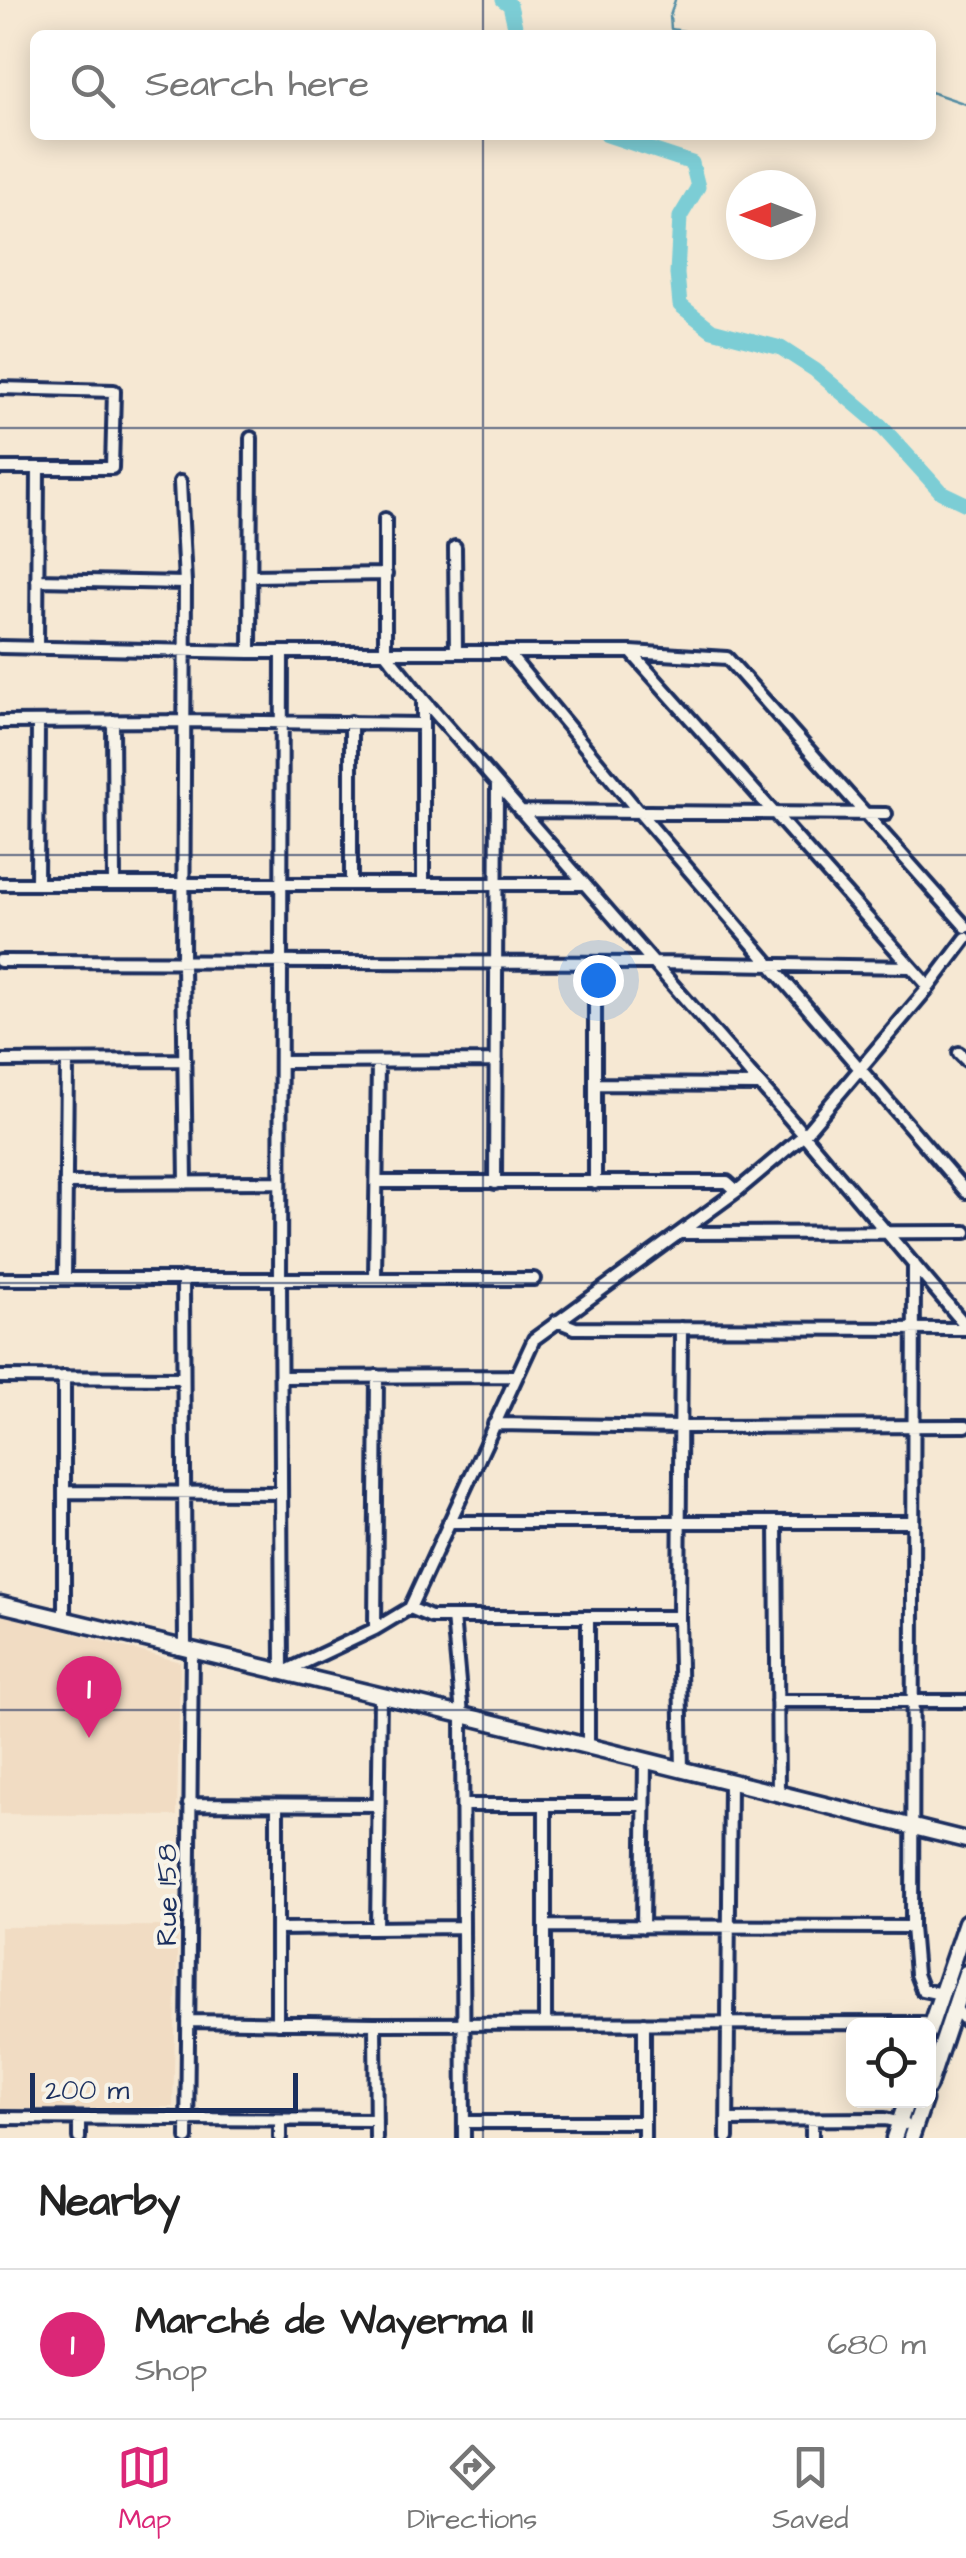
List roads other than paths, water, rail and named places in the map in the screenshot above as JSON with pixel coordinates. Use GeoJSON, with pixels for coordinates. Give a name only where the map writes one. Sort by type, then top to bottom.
{"type":"FeatureCollection","features":[{"type":"Feature","properties":{"kind":"street"},"geometry":{"type":"LineString","coordinates":[[0,388],[114,391],[112,468],[0,468]]}},
{"type":"Feature","properties":{"kind":"street"},"geometry":{"type":"LineString","coordinates":[[250,652],[251,438]]}},
{"type":"Feature","properties":{"kind":"street"},"geometry":{"type":"LineString","coordinates":[[37,648],[38,468]]}},
{"type":"Feature","properties":{"kind":"street"},"geometry":{"type":"LineString","coordinates":[[180,482],[185,583],[186,1183]]}},
{"type":"Feature","properties":{"kind":"street"},"geometry":{"type":"LineString","coordinates":[[386,520],[386,652],[423,700],[804,1135],[966,1327]]}},
{"type":"Feature","properties":{"kind":"street"},"geometry":{"type":"LineString","coordinates":[[455,547],[456,652]]}},
{"type":"Feature","properties":{"kind":"street"},"geometry":{"type":"LineString","coordinates":[[250,576],[386,574]]}},
{"type":"Feature","properties":{"kind":"street"},"geometry":{"type":"LineString","coordinates":[[38,580],[185,583]]}},
{"type":"Feature","properties":{"kind":"street"},"geometry":{"type":"LineString","coordinates":[[0,647],[250,652],[631,652],[727,658],[966,928]]}},
{"type":"Feature","properties":{"kind":"street"},"geometry":{"type":"LineString","coordinates":[[282,652],[282,1673]]}},
{"type":"Feature","properties":{"kind":"street"},"geometry":{"type":"LineString","coordinates":[[507,652],[638,811],[966,1192]]}},
{"type":"Feature","properties":{"kind":"street"},"geometry":{"type":"LineString","coordinates":[[631,652],[929,988]]}},
{"type":"Feature","properties":{"kind":"street"},"geometry":{"type":"LineString","coordinates":[[423,700],[423,884]]}},
{"type":"Feature","properties":{"kind":"street"},"geometry":{"type":"LineString","coordinates":[[114,721],[114,884]]}},
{"type":"Feature","properties":{"kind":"street"},"geometry":{"type":"LineString","coordinates":[[0,722],[423,724]]}},
{"type":"Feature","properties":{"kind":"street"},"geometry":{"type":"LineString","coordinates":[[38,722],[38,884]]}},
{"type":"Feature","properties":{"kind":"street"},"geometry":{"type":"LineString","coordinates":[[350,722],[350,884]]}},
{"type":"Feature","properties":{"kind":"street"},"geometry":{"type":"LineString","coordinates":[[495,1183],[497,782]]}},
{"type":"Feature","properties":{"kind":"street"},"geometry":{"type":"LineString","coordinates":[[520,812],[886,814]]}},
{"type":"Feature","properties":{"kind":"street"},"geometry":{"type":"LineString","coordinates":[[0,884],[584,884]]}},
{"type":"Feature","properties":{"kind":"street"},"geometry":{"type":"LineString","coordinates":[[282,1673],[410,1608],[534,1339],[737,1192],[804,1135],[929,988],[966,938]]}},
{"type":"Feature","properties":{"kind":"street"},"geometry":{"type":"LineString","coordinates":[[0,961],[910,967]]}},
{"type":"Feature","properties":{"kind":"street"},"geometry":{"type":"LineString","coordinates":[[595,963],[595,1182]]}},
{"type":"Feature","properties":{"kind":"street"},"geometry":{"type":"LineString","coordinates":[[0,1061],[185,1060]]}},
{"type":"Feature","properties":{"kind":"street"},"geometry":{"type":"LineString","coordinates":[[66,1062],[66,1279]]}},
{"type":"Feature","properties":{"kind":"street"},"geometry":{"type":"LineString","coordinates":[[282,1062],[496,1062]]}},
{"type":"Feature","properties":{"kind":"street"},"geometry":{"type":"LineString","coordinates":[[375,1277],[378,1062]]}},
{"type":"Feature","properties":{"kind":"street"},"geometry":{"type":"LineString","coordinates":[[595,1084],[760,1085]]}},
{"type":"Feature","properties":{"kind":"street"},"geometry":{"type":"LineString","coordinates":[[65,1183],[280,1182]]}},
{"type":"Feature","properties":{"kind":"street"},"geometry":{"type":"LineString","coordinates":[[377,1182],[727,1182],[737,1192]]}},
{"type":"Feature","properties":{"kind":"street"},"geometry":{"type":"LineString","coordinates":[[682,1232],[966,1232]]}},
{"type":"Feature","properties":{"kind":"street"},"geometry":{"type":"LineString","coordinates":[[914,1264],[912,1928],[916,1974],[922,1990],[942,1994]]}},
{"type":"Feature","properties":{"kind":"street"},"geometry":{"type":"LineString","coordinates":[[0,1278],[534,1279]]}},
{"type":"Feature","properties":{"kind":"street","name":"Rue 158"},"geometry":{"type":"LineString","coordinates":[[184,1278],[183,1493],[189,1804],[186,2138]]}},
{"type":"Feature","properties":{"kind":"street"},"geometry":{"type":"LineString","coordinates":[[556,1321],[575,1328],[966,1327]]}},
{"type":"Feature","properties":{"kind":"street"},"geometry":{"type":"LineString","coordinates":[[681,1328],[682,1770]]}},
{"type":"Feature","properties":{"kind":"street"},"geometry":{"type":"LineString","coordinates":[[375,1629],[377,1376]]}},
{"type":"Feature","properties":{"kind":"street"},"geometry":{"type":"LineString","coordinates":[[281,1377],[516,1376]]}},
{"type":"Feature","properties":{"kind":"street"},"geometry":{"type":"LineString","coordinates":[[0,1377],[183,1378]]}},
{"type":"Feature","properties":{"kind":"street"},"geometry":{"type":"LineString","coordinates":[[64,1377],[64,1620]]}},
{"type":"Feature","properties":{"kind":"street"},"geometry":{"type":"LineString","coordinates":[[494,1424],[966,1426]]}},
{"type":"Feature","properties":{"kind":"street"},"geometry":{"type":"LineString","coordinates":[[64,1492],[280,1493]]}},
{"type":"Feature","properties":{"kind":"street"},"geometry":{"type":"LineString","coordinates":[[450,1522],[912,1522]]}},
{"type":"Feature","properties":{"kind":"street"},"geometry":{"type":"LineString","coordinates":[[776,1522],[778,1795]]}},
{"type":"Feature","properties":{"kind":"street"},"geometry":{"type":"LineString","coordinates":[[0,1604],[966,1840]]}},
{"type":"Feature","properties":{"kind":"street"},"geometry":{"type":"LineString","coordinates":[[410,1608],[431,1617],[452,1618],[679,1617]]}},
{"type":"Feature","properties":{"kind":"street"},"geometry":{"type":"LineString","coordinates":[[452,1618],[462,1715],[464,2138]]}},
{"type":"Feature","properties":{"kind":"street"},"geometry":{"type":"LineString","coordinates":[[588,1618],[588,1746]]}},
{"type":"Feature","properties":{"kind":"street"},"geometry":{"type":"LineString","coordinates":[[376,1928],[380,1696]]}},
{"type":"Feature","properties":{"kind":"street"},"geometry":{"type":"LineString","coordinates":[[777,1701],[966,1701]]}},
{"type":"Feature","properties":{"kind":"street"},"geometry":{"type":"LineString","coordinates":[[643,1927],[645,1760]]}},
{"type":"Feature","properties":{"kind":"street"},"geometry":{"type":"LineString","coordinates":[[727,2138],[730,1782]]}},
{"type":"Feature","properties":{"kind":"street"},"geometry":{"type":"LineString","coordinates":[[189,1804],[378,1805]]}},
{"type":"Feature","properties":{"kind":"street"},"geometry":{"type":"LineString","coordinates":[[463,1805],[644,1805]]}},
{"type":"Feature","properties":{"kind":"street"},"geometry":{"type":"LineString","coordinates":[[545,1805],[545,2023]]}},
{"type":"Feature","properties":{"kind":"street"},"geometry":{"type":"LineString","coordinates":[[277,1806],[277,2023]]}},
{"type":"Feature","properties":{"kind":"street"},"geometry":{"type":"LineString","coordinates":[[934,2018],[966,1922]]}},
{"type":"Feature","properties":{"kind":"street"},"geometry":{"type":"LineString","coordinates":[[277,1929],[462,1926]]}},
{"type":"Feature","properties":{"kind":"street"},"geometry":{"type":"LineString","coordinates":[[545,1926],[912,1928]]}},
{"type":"Feature","properties":{"kind":"street"},"geometry":{"type":"LineString","coordinates":[[936,2063],[966,1974]]}},
{"type":"Feature","properties":{"kind":"street"},"geometry":{"type":"LineString","coordinates":[[954,2008],[966,2021]]}},
{"type":"Feature","properties":{"kind":"street"},"geometry":{"type":"LineString","coordinates":[[188,2020],[375,2024],[846,2023]]}},
{"type":"Feature","properties":{"kind":"street"},"geometry":{"type":"LineString","coordinates":[[644,2023],[644,2138]]}},
{"type":"Feature","properties":{"kind":"street"},"geometry":{"type":"LineString","coordinates":[[375,2024],[376,2138]]}},
{"type":"Feature","properties":{"kind":"street"},"geometry":{"type":"LineString","coordinates":[[727,2120],[884,2120],[897,2130],[913,2133],[921,2108]]}},
{"type":"Feature","properties":{"kind":"street"},"geometry":{"type":"LineString","coordinates":[[0,2118],[376,2120]]}},
{"type":"Feature","properties":{"kind":"street"},"geometry":{"type":"LineString","coordinates":[[78,2118],[79,2138]]}},
{"type":"Feature","properties":{"kind":"street"},"geometry":{"type":"LineString","coordinates":[[280,2120],[280,2138]]}},
{"type":"Feature","properties":{"kind":"street"},"geometry":{"type":"LineString","coordinates":[[812,2120],[812,2138]]}},
{"type":"Feature","properties":{"kind":"street"},"geometry":{"type":"LineString","coordinates":[[464,2122],[644,2122]]}},
{"type":"Feature","properties":{"kind":"street"},"geometry":{"type":"LineString","coordinates":[[546,2122],[546,2138]]}},
{"type":"Feature","properties":{"kind":"waterway"},"geometry":{"type":"LineString","coordinates":[[503,0],[510,5],[516,30]]}},
{"type":"Feature","properties":{"kind":"waterway"},"geometry":{"type":"LineString","coordinates":[[675,0],[671,29],[677,30]]}},
{"type":"Feature","properties":{"kind":"waterway"},"geometry":{"type":"LineString","coordinates":[[936,94],[966,104]]}},
{"type":"Feature","properties":{"kind":"waterway"},"geometry":{"type":"LineString","coordinates":[[622,140],[692,163],[698,187],[680,217],[680,305],[712,330],[781,348],[815,370],[881,426],[941,492],[966,504]]}},
{"type":"Feature","properties":{"kind":"place","name":"Marché de Wayerma II"},"geometry":{"type":"Point","coordinates":[89,1738]}}]}
